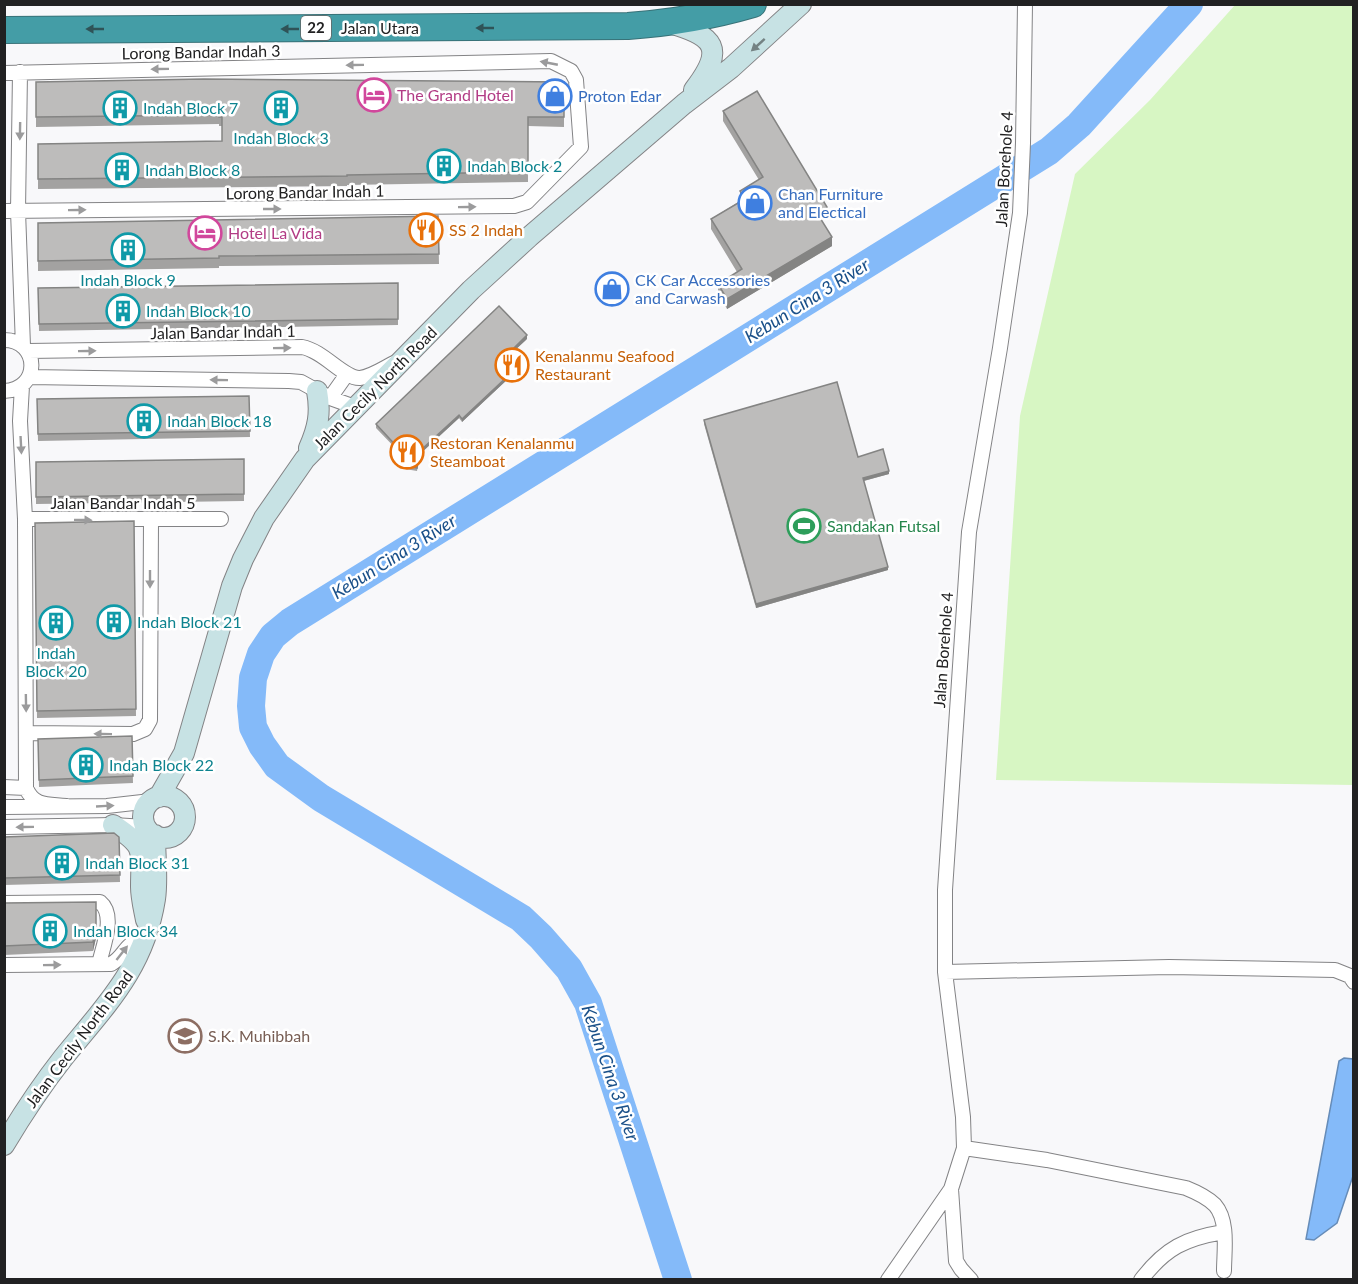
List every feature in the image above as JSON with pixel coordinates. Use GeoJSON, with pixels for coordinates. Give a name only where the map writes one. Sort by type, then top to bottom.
{"type":"FeatureCollection","features":[{"type":"Feature","properties":{"kind":"highway","name":"Jalan Utara"},"geometry":{"type":"LineString","coordinates":[[4,30],[628,26],[667,22],[729,11],[753,4]]}},
{"type":"Feature","properties":{"kind":"main road","name":"Jalan Cecily North Road"},"geometry":{"type":"LineString","coordinates":[[4,1145],[37,1093],[128,977],[146,934],[155,894],[158,833],[144,813],[163,800],[186,764],[184,753],[232,586],[243,559],[276,499],[305,459],[471,290],[684,104],[731,68],[801,4]]}},
{"type":"Feature","properties":{"kind":"main road","name":"Jalan Cecily North Road"},"geometry":{"type":"LineString","coordinates":[[667,22],[693,30],[705,37],[711,45],[713,54],[707,72],[684,104]]}},
{"type":"Feature","properties":{"kind":"main road"},"geometry":{"type":"LineString","coordinates":[[305,459],[319,424],[320,406],[324,395]]}},
{"type":"Feature","properties":{"kind":"main road"},"geometry":{"type":"LineString","coordinates":[[158,833],[183,826],[185,820],[183,807],[163,800]]}},
{"type":"Feature","properties":{"kind":"main road"},"geometry":{"type":"LineString","coordinates":[[113,825],[138,844],[142,852],[141,889],[146,934]]}},
{"type":"Feature","properties":{"kind":"street","name":"Jalan Borehole 4"},"geometry":{"type":"LineString","coordinates":[[888,1280],[951,1189],[964,1148],[963,1117],[945,972],[945,890],[969,532],[1020,213],[1025,4]]}},
{"type":"Feature","properties":{"kind":"street","name":"Lorong Bandar Indah 3"},"geometry":{"type":"LineString","coordinates":[[4,73],[551,61],[571,71],[576,80],[581,147]]}},
{"type":"Feature","properties":{"kind":"street"},"geometry":{"type":"LineString","coordinates":[[20,72],[11,211],[26,349],[32,368],[26,382],[20,421],[25,519],[26,788],[30,797],[37,803],[66,807]]}},
{"type":"Feature","properties":{"kind":"street","name":"Lorong Bandar Indah 1"},"geometry":{"type":"LineString","coordinates":[[11,211],[514,206],[527,202],[581,147]]}},
{"type":"Feature","properties":{"kind":"street","name":"Jalan Bandar Indah 1"},"geometry":{"type":"LineString","coordinates":[[4,340],[17,342],[26,349],[302,347],[313,349],[347,374]]}},
{"type":"Feature","properties":{"kind":"street"},"geometry":{"type":"LineString","coordinates":[[324,395],[347,374],[352,377],[363,377],[404,358]]}},
{"type":"Feature","properties":{"kind":"street"},"geometry":{"type":"LineString","coordinates":[[4,391],[15,390],[26,382],[289,381],[301,382],[324,395],[355,407]]}},
{"type":"Feature","properties":{"kind":"street","name":"Jalan Bandar Indah 5"},"geometry":{"type":"LineString","coordinates":[[25,519],[221,519]]}},
{"type":"Feature","properties":{"kind":"street"},"geometry":{"type":"LineString","coordinates":[[27,733],[133,734],[145,729],[150,720],[151,520]]}},
{"type":"Feature","properties":{"kind":"street"},"geometry":{"type":"LineString","coordinates":[[4,787],[26,788]]}},
{"type":"Feature","properties":{"kind":"street"},"geometry":{"type":"LineString","coordinates":[[4,807],[107,806],[163,800]]}},
{"type":"Feature","properties":{"kind":"street"},"geometry":{"type":"LineString","coordinates":[[4,827],[113,825],[158,833]]}},
{"type":"Feature","properties":{"kind":"street"},"geometry":{"type":"LineString","coordinates":[[4,903],[100,902],[106,907],[109,916],[99,964]]}},
{"type":"Feature","properties":{"kind":"street"},"geometry":{"type":"LineString","coordinates":[[4,965],[111,964],[117,961],[129,944],[146,934]]}},
{"type":"Feature","properties":{"kind":"street"},"geometry":{"type":"LineString","coordinates":[[945,972],[1169,967],[1335,970],[1350,976],[1353,982]]}},
{"type":"Feature","properties":{"kind":"street"},"geometry":{"type":"LineString","coordinates":[[964,1148],[1047,1160],[1186,1188],[1206,1197],[1216,1207],[1224,1232],[1224,1271]]}},
{"type":"Feature","properties":{"kind":"street"},"geometry":{"type":"LineString","coordinates":[[951,1189],[956,1262],[971,1280]]}},
{"type":"Feature","properties":{"kind":"street"},"geometry":{"type":"LineString","coordinates":[[1141,1280],[1167,1252],[1185,1241],[1224,1232]]}},
{"type":"Feature","properties":{"kind":"green space"},"geometry":{"type":"Polygon","coordinates":[[[1235,5],[1353,5],[1353,785],[996,780],[1020,416],[1075,174],[1150,100],[1235,5]]]}},
{"type":"Feature","properties":{"kind":"water"},"geometry":{"type":"Polygon","coordinates":[[[1344,1058],[1353,1059],[1353,1176],[1337,1223],[1314,1240],[1306,1239],[1339,1061],[1344,1058]]]}},
{"type":"Feature","properties":{"kind":"building"},"geometry":{"type":"Polygon","coordinates":[[[204,79],[564,82],[564,117],[528,117],[528,172],[38,179],[38,144],[222,141],[222,117],[219,115],[36,117],[36,82],[204,79]]]}},
{"type":"Feature","properties":{"kind":"building"},"geometry":{"type":"Polygon","coordinates":[[[757,91],[827,207],[817,213],[832,237],[727,299],[718,284],[742,269],[711,219],[745,199],[740,191],[763,177],[723,111],[757,91]]]}},
{"type":"Feature","properties":{"kind":"building"},"geometry":{"type":"Polygon","coordinates":[[[438,216],[439,254],[219,256],[219,258],[38,261],[38,223],[438,216]]]}},
{"type":"Feature","properties":{"kind":"building"},"geometry":{"type":"Polygon","coordinates":[[[398,283],[398,319],[39,324],[38,288],[398,283]]]}},
{"type":"Feature","properties":{"kind":"building"},"geometry":{"type":"Polygon","coordinates":[[[499,306],[527,335],[513,349],[525,360],[462,419],[459,415],[420,451],[417,468],[399,464],[401,451],[376,424],[499,306]]]}},
{"type":"Feature","properties":{"kind":"building","name":"Sandakan Futsal"},"geometry":{"type":"Polygon","coordinates":[[[837,382],[858,457],[883,449],[889,471],[863,478],[888,567],[756,604],[704,420],[837,382]]]}},
{"type":"Feature","properties":{"kind":"building","name":"Indah Block 18"},"geometry":{"type":"Polygon","coordinates":[[[249,396],[250,431],[38,434],[37,399],[249,396]]]}},
{"type":"Feature","properties":{"kind":"building"},"geometry":{"type":"Polygon","coordinates":[[[244,459],[244,494],[36,497],[36,462],[244,459]]]}},
{"type":"Feature","properties":{"kind":"building"},"geometry":{"type":"Polygon","coordinates":[[[134,521],[136,709],[37,711],[35,523],[134,521]]]}},
{"type":"Feature","properties":{"kind":"building","name":"Indah Block 22"},"geometry":{"type":"Polygon","coordinates":[[[132,736],[133,776],[39,780],[38,739],[132,736]]]}},
{"type":"Feature","properties":{"kind":"building","name":"Indah Block 31"},"geometry":{"type":"Polygon","coordinates":[[[114,833],[119,837],[120,875],[4,878],[4,837],[114,833]]]}},
{"type":"Feature","properties":{"kind":"building","name":"Indah Block 34"},"geometry":{"type":"Polygon","coordinates":[[[96,902],[96,929],[93,942],[4,946],[4,903],[96,902]]]}},
{"type":"Feature","properties":{"kind":"waterway","name":"Kebun Cina 3 River"},"geometry":{"type":"LineString","coordinates":[[678,1280],[588,1003],[569,969],[521,918],[321,798],[277,766],[253,727],[251,706],[253,678],[261,654],[273,636],[290,622],[1049,151],[1079,125],[1189,4]]}},
{"type":"Feature","properties":{"kind":"place","name":"The Grand Hotel"},"geometry":{"type":"Point","coordinates":[374,95]}},
{"type":"Feature","properties":{"kind":"place","name":"Proton Edar"},"geometry":{"type":"Point","coordinates":[555,96]}},
{"type":"Feature","properties":{"kind":"place","name":"Indah Block 7"},"geometry":{"type":"Point","coordinates":[120,108]}},
{"type":"Feature","properties":{"kind":"place","name":"Indah Block 3"},"geometry":{"type":"Point","coordinates":[281,108]}},
{"type":"Feature","properties":{"kind":"place","name":"Indah Block 2"},"geometry":{"type":"Point","coordinates":[444,166]}},
{"type":"Feature","properties":{"kind":"place","name":"Indah Block 8"},"geometry":{"type":"Point","coordinates":[122,170]}},
{"type":"Feature","properties":{"kind":"place","name":"Chan Furniture and Electical"},"geometry":{"type":"Point","coordinates":[755,203]}},
{"type":"Feature","properties":{"kind":"place","name":"SS 2 Indah"},"geometry":{"type":"Point","coordinates":[426,230]}},
{"type":"Feature","properties":{"kind":"place","name":"Hotel La Vida"},"geometry":{"type":"Point","coordinates":[205,233]}},
{"type":"Feature","properties":{"kind":"place","name":"Indah Block 9"},"geometry":{"type":"Point","coordinates":[128,250]}},
{"type":"Feature","properties":{"kind":"place","name":"CK Car Accessories and Carwash"},"geometry":{"type":"Point","coordinates":[612,289]}},
{"type":"Feature","properties":{"kind":"place","name":"Indah Block 10"},"geometry":{"type":"Point","coordinates":[123,311]}},
{"type":"Feature","properties":{"kind":"place","name":"Kenalanmu Seafood Restaurant"},"geometry":{"type":"Point","coordinates":[512,365]}},
{"type":"Feature","properties":{"kind":"place","name":"Indah Block 18"},"geometry":{"type":"Point","coordinates":[144,421]}},
{"type":"Feature","properties":{"kind":"place","name":"Restoran Kenalanmu Steamboat"},"geometry":{"type":"Point","coordinates":[407,452]}},
{"type":"Feature","properties":{"kind":"place","name":"Sandakan Futsal"},"geometry":{"type":"Point","coordinates":[804,526]}},
{"type":"Feature","properties":{"kind":"place","name":"Indah Block 21"},"geometry":{"type":"Point","coordinates":[114,622]}},
{"type":"Feature","properties":{"kind":"place","name":"Indah Block 20"},"geometry":{"type":"Point","coordinates":[56,623]}},
{"type":"Feature","properties":{"kind":"place","name":"Indah Block 22"},"geometry":{"type":"Point","coordinates":[86,765]}},
{"type":"Feature","properties":{"kind":"place","name":"Indah Block 31"},"geometry":{"type":"Point","coordinates":[62,863]}},
{"type":"Feature","properties":{"kind":"place","name":"Indah Block 34"},"geometry":{"type":"Point","coordinates":[50,931]}},
{"type":"Feature","properties":{"kind":"place","name":"S.K. Muhibbah"},"geometry":{"type":"Point","coordinates":[185,1036]}}]}
